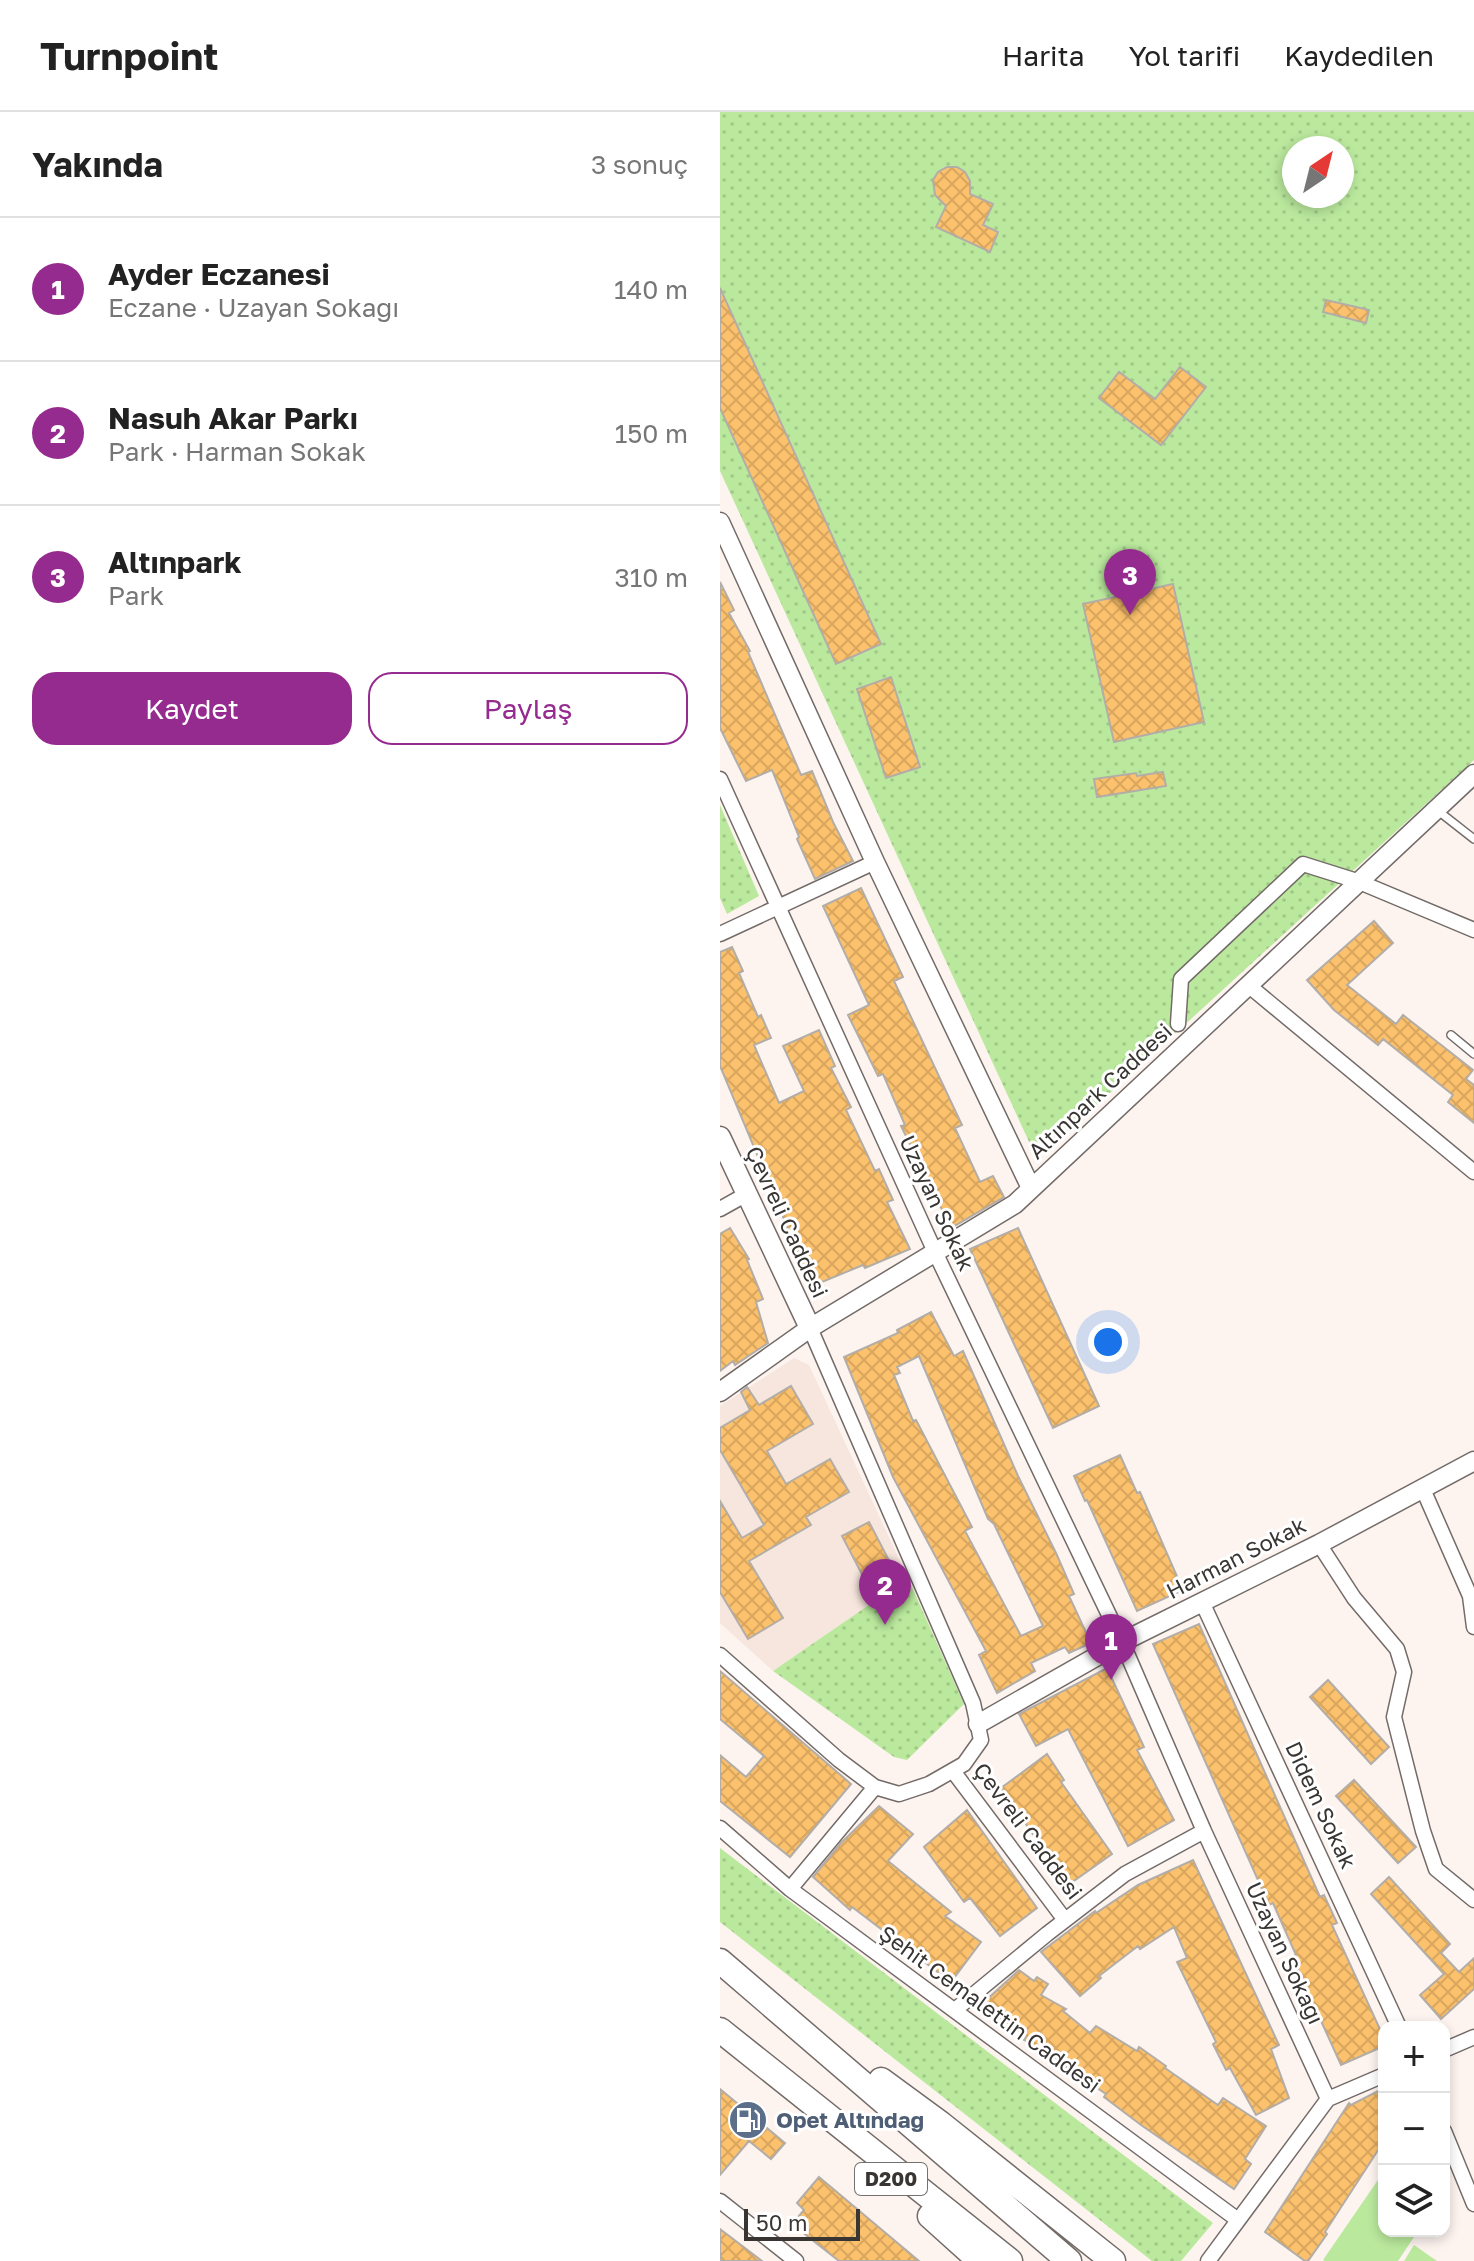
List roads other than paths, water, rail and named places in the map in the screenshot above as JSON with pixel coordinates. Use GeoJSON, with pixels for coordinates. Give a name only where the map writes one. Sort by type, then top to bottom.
{"type":"FeatureCollection","features":[{"type":"Feature","properties":{"kind":"highway","name":"D200"},"geometry":{"type":"LineString","coordinates":[[720,1961],[1069,2261]]}},
{"type":"Feature","properties":{"kind":"highway"},"geometry":{"type":"LineString","coordinates":[[759,1994],[941,2124],[1113,2261]]}},
{"type":"Feature","properties":{"kind":"highway","name":"D200"},"geometry":{"type":"LineString","coordinates":[[720,2030],[1010,2261]]}},
{"type":"Feature","properties":{"kind":"highway","name":"D200"},"geometry":{"type":"LineString","coordinates":[[803,2096],[980,2261]]}},
{"type":"Feature","properties":{"kind":"main road","name":"Çevreli Caddesi"},"geometry":{"type":"LineString","coordinates":[[720,1137],[810,1328]]}},
{"type":"Feature","properties":{"kind":"street"},"geometry":{"type":"LineString","coordinates":[[722,531],[875,862],[1031,1188]]}},
{"type":"Feature","properties":{"kind":"street","name":"Altınpark Caddesi"},"geometry":{"type":"LineString","coordinates":[[720,1392],[810,1328],[1015,1204],[1474,774]]}},
{"type":"Feature","properties":{"kind":"street","name":"Uzayan Sokak"},"geometry":{"type":"LineString","coordinates":[[720,779],[935,1252],[1122,1642]]}},
{"type":"Feature","properties":{"kind":"street"},"geometry":{"type":"LineString","coordinates":[[720,934],[875,862]]}},
{"type":"Feature","properties":{"kind":"street"},"geometry":{"type":"LineString","coordinates":[[1178,1024],[1181,979],[1303,864],[1357,881],[1474,930]]}},
{"type":"Feature","properties":{"kind":"street"},"geometry":{"type":"LineString","coordinates":[[1248,985],[1474,1172]]}},
{"type":"Feature","properties":{"kind":"street"},"geometry":{"type":"LineString","coordinates":[[720,1209],[745,1195]]}},
{"type":"Feature","properties":{"kind":"street"},"geometry":{"type":"LineString","coordinates":[[720,1655],[839,1760],[875,1787],[899,1794],[929,1784],[964,1764],[981,1740],[973,1703],[810,1328]]}},
{"type":"Feature","properties":{"kind":"street","name":"Harman Sokak"},"geometry":{"type":"LineString","coordinates":[[978,1724],[1122,1642],[1319,1544],[1474,1461]]}},
{"type":"Feature","properties":{"kind":"street"},"geometry":{"type":"LineString","coordinates":[[1422,1487],[1470,1596],[1474,1627]]}},
{"type":"Feature","properties":{"kind":"street"},"geometry":{"type":"LineString","coordinates":[[1319,1544],[1354,1598],[1397,1649],[1404,1672],[1394,1717],[1423,1831],[1436,1869],[1474,1900]]}},
{"type":"Feature","properties":{"kind":"street","name":"Didem Sokak"},"geometry":{"type":"LineString","coordinates":[[1202,1602],[1396,2021]]}},
{"type":"Feature","properties":{"kind":"street","name":"Uzayan Sokağı"},"geometry":{"type":"LineString","coordinates":[[1122,1642],[1204,1831],[1328,2099]]}},
{"type":"Feature","properties":{"kind":"street","name":"Çevreli Caddesi"},"geometry":{"type":"LineString","coordinates":[[953,1771],[1065,1920]]}},
{"type":"Feature","properties":{"kind":"street"},"geometry":{"type":"LineString","coordinates":[[790,1889],[875,1787]]}},
{"type":"Feature","properties":{"kind":"street","name":"Şehit Cemalettin Caddesi"},"geometry":{"type":"LineString","coordinates":[[720,1828],[790,1889],[1238,2220]]}},
{"type":"Feature","properties":{"kind":"street"},"geometry":{"type":"LineString","coordinates":[[956,2009],[1125,1874],[1204,1831]]}},
{"type":"Feature","properties":{"kind":"street"},"geometry":{"type":"LineString","coordinates":[[1450,2047],[1474,2037]]}},
{"type":"Feature","properties":{"kind":"street"},"geometry":{"type":"LineString","coordinates":[[1208,2261],[1328,2099],[1378,2078]]}},
{"type":"Feature","properties":{"kind":"street"},"geometry":{"type":"LineString","coordinates":[[1450,2146],[1474,2204]]}},
{"type":"Feature","properties":{"kind":"street"},"geometry":{"type":"LineString","coordinates":[[720,2201],[796,2261]]}},
{"type":"Feature","properties":{"kind":"lane"},"geometry":{"type":"LineString","coordinates":[[1436,809],[1474,839]]}},
{"type":"Feature","properties":{"kind":"lane"},"geometry":{"type":"LineString","coordinates":[[1451,1035],[1474,1054]]}},
{"type":"Feature","properties":{"kind":"place","name":"Altınpark"},"geometry":{"type":"Point","coordinates":[1130,615]}},
{"type":"Feature","properties":{"kind":"place","name":"Nasuh Akar Parkı"},"geometry":{"type":"Point","coordinates":[885,1625]}},
{"type":"Feature","properties":{"kind":"place","name":"Ayder Eczanesi"},"geometry":{"type":"Point","coordinates":[1111,1680]}},
{"type":"Feature","properties":{"kind":"place","name":"Opet Altındağ"},"geometry":{"type":"Point","coordinates":[748,2120]}}]}
